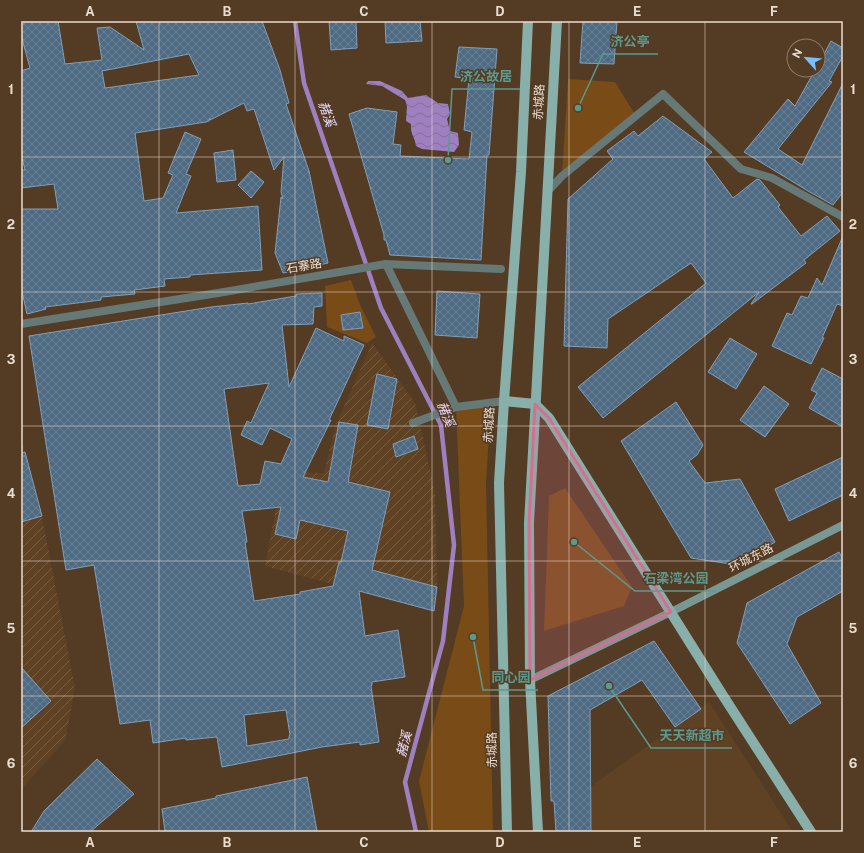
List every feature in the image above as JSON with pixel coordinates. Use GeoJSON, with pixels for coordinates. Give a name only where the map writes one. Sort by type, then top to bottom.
{"type":"FeatureCollection","features":[{"type":"Feature","properties":{"kind":"main road","name":"赤城路"},"geometry":{"type":"LineString","coordinates":[[507,832],[499,483],[520,172],[528,21]]}},
{"type":"Feature","properties":{"kind":"main road","name":"赤城路"},"geometry":{"type":"LineString","coordinates":[[538,832],[530,680],[529,523],[557,21]]}},
{"type":"Feature","properties":{"kind":"main road"},"geometry":{"type":"LineString","coordinates":[[504,402],[535,404],[549,418],[811,832]]}},
{"type":"Feature","properties":{"kind":"main road","name":"环城东路"},"geometry":{"type":"LineString","coordinates":[[530,680],[671,612],[843,525]]}},
{"type":"Feature","properties":{"kind":"street"},"geometry":{"type":"LineString","coordinates":[[547,192],[562,176],[663,94],[741,169],[772,178],[843,217]]}},
{"type":"Feature","properties":{"kind":"street"},"geometry":{"type":"LineString","coordinates":[[386,264],[456,407]]}},
{"type":"Feature","properties":{"kind":"street","name":"石寨路"},"geometry":{"type":"LineString","coordinates":[[21,324],[386,264],[500,269]]}},
{"type":"Feature","properties":{"kind":"street"},"geometry":{"type":"LineString","coordinates":[[413,423],[456,407],[504,402]]}},
{"type":"Feature","properties":{"kind":"highlighted area"},"geometry":{"type":"Polygon","coordinates":[[[535,404],[549,418],[671,612],[530,680],[529,523],[535,404]]]}},
{"type":"Feature","properties":{"kind":"shaded area"},"geometry":{"type":"Polygon","coordinates":[[[568,79],[615,82],[636,116],[562,176],[568,79]]]}},
{"type":"Feature","properties":{"kind":"shaded area"},"geometry":{"type":"Polygon","coordinates":[[[351,280],[361,307],[376,337],[367,343],[327,327],[325,286],[351,280]]]}},
{"type":"Feature","properties":{"kind":"shaded area"},"geometry":{"type":"Polygon","coordinates":[[[372,343],[415,403],[435,492],[437,582],[434,611],[265,566],[283,472],[324,473],[335,427],[372,343]]]}},
{"type":"Feature","properties":{"kind":"shaded area"},"geometry":{"type":"Polygon","coordinates":[[[491,403],[486,483],[493,832],[429,832],[419,781],[464,606],[456,407],[491,403]]]}},
{"type":"Feature","properties":{"kind":"shaded area"},"geometry":{"type":"Polygon","coordinates":[[[21,438],[42,517],[75,688],[65,741],[21,789],[21,438]]]}},
{"type":"Feature","properties":{"kind":"shaded area"},"geometry":{"type":"Polygon","coordinates":[[[565,488],[632,587],[624,606],[544,631],[549,496],[565,488]]]}},
{"type":"Feature","properties":{"kind":"shaded area"},"geometry":{"type":"Polygon","coordinates":[[[709,702],[793,832],[592,832],[590,787],[709,702]]]}},
{"type":"Feature","properties":{"kind":"water"},"geometry":{"type":"Polygon","coordinates":[[[368,81],[380,81],[402,91],[408,98],[426,95],[438,103],[448,104],[450,114],[447,119],[450,131],[458,133],[459,145],[454,152],[422,149],[416,146],[411,130],[411,124],[406,121],[407,106],[405,100],[382,86],[366,84],[368,81]]]}},
{"type":"Feature","properties":{"kind":"building"},"geometry":{"type":"Polygon","coordinates":[[[21,21],[58,21],[65,64],[102,60],[97,28],[110,27],[144,50],[136,21],[262,21],[280,70],[289,103],[286,104],[309,171],[328,263],[283,273],[275,253],[281,197],[283,199],[281,192],[284,157],[274,170],[254,109],[247,111],[244,103],[210,120],[210,118],[209,121],[206,122],[135,133],[144,201],[163,198],[173,175],[168,173],[185,132],[201,139],[186,174],[191,176],[176,213],[258,206],[262,270],[190,275],[190,277],[164,279],[165,286],[134,290],[135,294],[101,297],[101,300],[45,307],[46,309],[27,314],[21,287],[21,209],[58,209],[54,184],[21,188],[21,170],[25,170],[21,153],[21,71],[30,68],[21,35],[21,21]],[[189,54],[102,71],[105,88],[199,75],[189,54]]]}},
{"type":"Feature","properties":{"kind":"building"},"geometry":{"type":"Polygon","coordinates":[[[329,21],[356,21],[357,48],[331,50],[329,21]]]}},
{"type":"Feature","properties":{"kind":"building"},"geometry":{"type":"Polygon","coordinates":[[[385,21],[420,21],[422,41],[386,43],[385,21]]]}},
{"type":"Feature","properties":{"kind":"building"},"geometry":{"type":"Polygon","coordinates":[[[583,21],[617,21],[614,64],[580,63],[583,21]]]}},
{"type":"Feature","properties":{"kind":"building"},"geometry":{"type":"Polygon","coordinates":[[[831,41],[843,48],[843,56],[829,81],[832,82],[778,149],[802,165],[843,83],[843,192],[833,205],[744,152],[788,99],[795,106],[811,78],[826,78],[826,50],[831,41]]]}},
{"type":"Feature","properties":{"kind":"building"},"geometry":{"type":"Polygon","coordinates":[[[459,47],[497,49],[489,155],[487,155],[481,260],[390,255],[386,240],[384,240],[384,235],[349,114],[367,108],[397,112],[393,144],[401,145],[400,156],[469,159],[472,132],[464,130],[469,79],[455,77],[459,47]]]}},
{"type":"Feature","properties":{"kind":"building"},"geometry":{"type":"Polygon","coordinates":[[[663,116],[712,152],[704,159],[733,198],[757,179],[760,180],[780,205],[778,207],[801,236],[827,216],[840,231],[804,260],[806,263],[751,304],[759,292],[603,418],[578,387],[706,283],[691,263],[608,319],[607,348],[564,346],[568,199],[613,159],[607,151],[634,131],[638,136],[663,116]]]}},
{"type":"Feature","properties":{"kind":"building"},"geometry":{"type":"Polygon","coordinates":[[[233,150],[236,180],[217,182],[214,153],[233,150]]]}},
{"type":"Feature","properties":{"kind":"building"},"geometry":{"type":"Polygon","coordinates":[[[251,171],[264,182],[251,198],[238,185],[251,171]]]}},
{"type":"Feature","properties":{"kind":"building"},"geometry":{"type":"Polygon","coordinates":[[[843,236],[843,306],[837,304],[822,338],[824,338],[811,364],[772,346],[787,313],[792,315],[801,296],[808,298],[817,278],[822,285],[843,236]]]}},
{"type":"Feature","properties":{"kind":"building"},"geometry":{"type":"Polygon","coordinates":[[[437,291],[480,294],[477,338],[435,335],[437,291]]]}},
{"type":"Feature","properties":{"kind":"building"},"geometry":{"type":"Polygon","coordinates":[[[322,293],[322,306],[314,307],[313,324],[282,325],[289,387],[316,328],[344,341],[344,336],[364,345],[329,420],[331,420],[303,477],[328,482],[339,422],[358,425],[348,482],[390,492],[372,570],[437,587],[434,611],[359,591],[365,636],[398,630],[405,677],[372,682],[371,686],[379,742],[360,745],[360,742],[322,747],[222,767],[217,737],[186,740],[186,738],[153,743],[150,720],[120,724],[94,565],[66,570],[29,336],[211,307],[248,304],[296,296],[296,294],[322,293]],[[269,383],[224,389],[238,486],[260,484],[265,461],[281,464],[292,439],[270,428],[262,445],[241,435],[247,421],[251,423],[269,383]],[[281,507],[242,511],[254,601],[300,594],[300,592],[333,586],[339,562],[341,562],[348,531],[300,520],[296,539],[275,534],[281,507]],[[286,710],[244,715],[247,746],[289,739],[290,735],[286,710]]]}},
{"type":"Feature","properties":{"kind":"building"},"geometry":{"type":"Polygon","coordinates":[[[360,312],[363,328],[343,330],[341,315],[360,312]]]}},
{"type":"Feature","properties":{"kind":"building"},"geometry":{"type":"Polygon","coordinates":[[[730,338],[757,354],[736,389],[708,372],[730,338]]]}},
{"type":"Feature","properties":{"kind":"building"},"geometry":{"type":"Polygon","coordinates":[[[822,368],[843,379],[843,427],[809,408],[817,393],[811,390],[822,368]]]}},
{"type":"Feature","properties":{"kind":"building"},"geometry":{"type":"Polygon","coordinates":[[[377,374],[397,379],[388,429],[367,425],[377,374]]]}},
{"type":"Feature","properties":{"kind":"building"},"geometry":{"type":"Polygon","coordinates":[[[764,386],[789,404],[765,437],[740,420],[764,386]]]}},
{"type":"Feature","properties":{"kind":"building"},"geometry":{"type":"Polygon","coordinates":[[[676,402],[703,445],[697,455],[689,461],[705,483],[740,479],[775,542],[737,565],[691,558],[621,441],[676,402]]]}},
{"type":"Feature","properties":{"kind":"building"},"geometry":{"type":"Polygon","coordinates":[[[414,436],[418,449],[396,457],[393,444],[414,436]]]}},
{"type":"Feature","properties":{"kind":"building"},"geometry":{"type":"Polygon","coordinates":[[[25,452],[42,516],[21,522],[21,453],[25,452]]]}},
{"type":"Feature","properties":{"kind":"building"},"geometry":{"type":"Polygon","coordinates":[[[843,457],[843,495],[789,521],[775,489],[843,457]]]}},
{"type":"Feature","properties":{"kind":"building"},"geometry":{"type":"Polygon","coordinates":[[[839,552],[843,559],[843,591],[797,617],[787,644],[821,703],[790,724],[737,643],[747,603],[839,552]]]}},
{"type":"Feature","properties":{"kind":"building"},"geometry":{"type":"Polygon","coordinates":[[[654,641],[701,709],[675,727],[642,680],[590,710],[591,832],[556,832],[554,801],[551,801],[548,696],[654,641]]]}},
{"type":"Feature","properties":{"kind":"building"},"geometry":{"type":"Polygon","coordinates":[[[21,667],[51,701],[21,728],[21,667]]]}},
{"type":"Feature","properties":{"kind":"building"},"geometry":{"type":"Polygon","coordinates":[[[97,759],[134,794],[90,832],[31,832],[44,811],[97,759]]]}},
{"type":"Feature","properties":{"kind":"building"},"geometry":{"type":"Polygon","coordinates":[[[307,777],[317,831],[165,832],[162,809],[307,777]]]}},
{"type":"Feature","properties":{"kind":"waterway","name":"赭溪"},"geometry":{"type":"LineString","coordinates":[[295,21],[304,83],[381,308],[441,425],[454,545],[443,641],[405,782],[416,832]]}},
{"type":"Feature","properties":{"kind":"place","name":"济公亭"},"geometry":{"type":"Point","coordinates":[578,108]}},
{"type":"Feature","properties":{"kind":"place","name":"济公故居"},"geometry":{"type":"Point","coordinates":[448,160]}},
{"type":"Feature","properties":{"kind":"place","name":"石梁湾公园"},"geometry":{"type":"Point","coordinates":[574,542]}},
{"type":"Feature","properties":{"kind":"place","name":"同心园"},"geometry":{"type":"Point","coordinates":[473,637]}},
{"type":"Feature","properties":{"kind":"place","name":"天天新超市"},"geometry":{"type":"Point","coordinates":[609,686]}}]}
